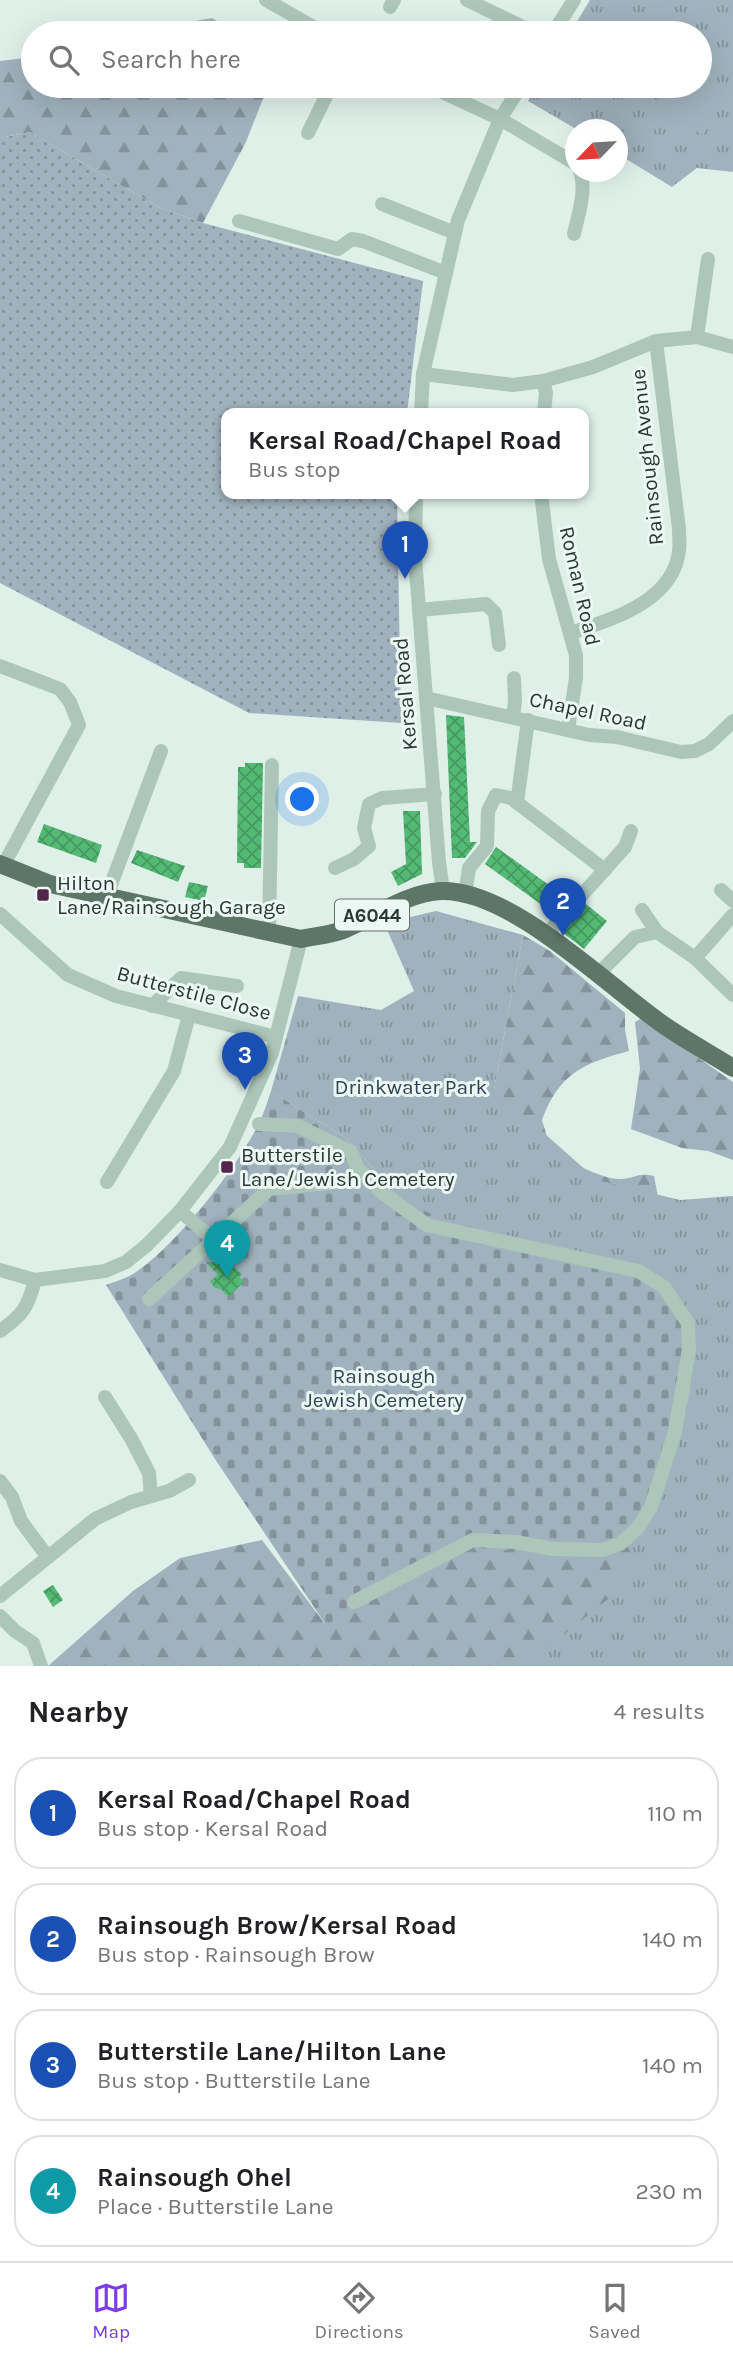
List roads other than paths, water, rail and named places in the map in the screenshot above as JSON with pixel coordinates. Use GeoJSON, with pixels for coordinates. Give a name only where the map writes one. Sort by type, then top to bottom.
{"type":"FeatureCollection","features":[{"type":"Feature","properties":{"kind":"main road","name":"A6044"},"geometry":{"type":"LineString","coordinates":[[2,865],[50,884],[106,898],[301,939],[341,930],[405,900],[425,893],[443,891]]}},
{"type":"Feature","properties":{"kind":"main road"},"geometry":{"type":"LineString","coordinates":[[443,891],[499,905],[547,934],[665,1026],[733,1068]]}},
{"type":"Feature","properties":{"kind":"street"},"geometry":{"type":"LineString","coordinates":[[265,0],[303,21]]}},
{"type":"Feature","properties":{"kind":"street"},"geometry":{"type":"LineString","coordinates":[[467,0],[510,21]]}},
{"type":"Feature","properties":{"kind":"street"},"geometry":{"type":"LineString","coordinates":[[561,21],[574,0]]}},
{"type":"Feature","properties":{"kind":"street"},"geometry":{"type":"LineString","coordinates":[[308,133],[325,98]]}},
{"type":"Feature","properties":{"kind":"street"},"geometry":{"type":"LineString","coordinates":[[455,98],[500,119],[565,157]]}},
{"type":"Feature","properties":{"kind":"street"},"geometry":{"type":"LineString","coordinates":[[421,408],[424,374],[458,220],[500,119],[513,98]]}},
{"type":"Feature","properties":{"kind":"street"},"geometry":{"type":"LineString","coordinates":[[573,234],[583,182]]}},
{"type":"Feature","properties":{"kind":"street"},"geometry":{"type":"LineString","coordinates":[[382,204],[455,233]]}},
{"type":"Feature","properties":{"kind":"street"},"geometry":{"type":"LineString","coordinates":[[239,221],[338,249],[352,239],[363,241],[446,273]]}},
{"type":"Feature","properties":{"kind":"street"},"geometry":{"type":"LineString","coordinates":[[697,338],[708,259]]}},
{"type":"Feature","properties":{"kind":"street"},"geometry":{"type":"LineString","coordinates":[[424,374],[513,385],[543,381],[593,367],[656,341],[697,338],[733,347]]}},
{"type":"Feature","properties":{"kind":"street","name":"Rainsough Avenue"},"geometry":{"type":"LineString","coordinates":[[571,633],[604,622],[648,601],[672,574],[679,553],[679,529],[656,341]]}},
{"type":"Feature","properties":{"kind":"street"},"geometry":{"type":"LineString","coordinates":[[543,381],[544,408]]}},
{"type":"Feature","properties":{"kind":"street","name":"Kersal Road"},"geometry":{"type":"LineString","coordinates":[[416,499],[415,558],[443,891]]}},
{"type":"Feature","properties":{"kind":"street","name":"Roman Road"},"geometry":{"type":"LineString","coordinates":[[542,499],[549,559],[576,655],[576,678],[568,730]]}},
{"type":"Feature","properties":{"kind":"street"},"geometry":{"type":"LineString","coordinates":[[419,610],[486,604],[495,613],[499,645]]}},
{"type":"Feature","properties":{"kind":"street"},"geometry":{"type":"LineString","coordinates":[[0,666],[60,689],[70,702],[79,725],[2,865]]}},
{"type":"Feature","properties":{"kind":"street"},"geometry":{"type":"LineString","coordinates":[[514,678],[520,718],[517,803]]}},
{"type":"Feature","properties":{"kind":"street","name":"Chapel Road"},"geometry":{"type":"LineString","coordinates":[[426,698],[589,735],[617,737],[681,752],[695,751],[709,744],[733,721]]}},
{"type":"Feature","properties":{"kind":"street"},"geometry":{"type":"LineString","coordinates":[[106,898],[161,751]]}},
{"type":"Feature","properties":{"kind":"street"},"geometry":{"type":"LineString","coordinates":[[269,933],[272,765]]}},
{"type":"Feature","properties":{"kind":"street"},"geometry":{"type":"LineString","coordinates":[[335,868],[354,859],[369,846],[364,828],[369,804],[382,798],[435,793]]}},
{"type":"Feature","properties":{"kind":"street"},"geometry":{"type":"LineString","coordinates":[[465,895],[469,868],[487,846],[488,811],[496,795],[511,798],[606,870]]}},
{"type":"Feature","properties":{"kind":"street"},"geometry":{"type":"LineString","coordinates":[[547,934],[625,847],[631,831]]}},
{"type":"Feature","properties":{"kind":"street"},"geometry":{"type":"LineString","coordinates":[[721,890],[733,901]]}},
{"type":"Feature","properties":{"kind":"street"},"geometry":{"type":"LineString","coordinates":[[642,910],[657,932],[695,958],[733,995]]}},
{"type":"Feature","properties":{"kind":"street","name":"Butterstile Close"},"geometry":{"type":"LineString","coordinates":[[0,914],[68,975],[116,996],[276,1037]]}},
{"type":"Feature","properties":{"kind":"street"},"geometry":{"type":"LineString","coordinates":[[695,958],[733,915]]}},
{"type":"Feature","properties":{"kind":"street"},"geometry":{"type":"LineString","coordinates":[[597,975],[635,937],[657,932]]}},
{"type":"Feature","properties":{"kind":"street"},"geometry":{"type":"LineString","coordinates":[[0,1270],[35,1280],[105,1271],[125,1262],[147,1245],[180,1212],[230,1147],[272,1053],[301,939]]}},
{"type":"Feature","properties":{"kind":"street"},"geometry":{"type":"LineString","coordinates":[[152,1006],[181,978],[237,986]]}},
{"type":"Feature","properties":{"kind":"street"},"geometry":{"type":"LineString","coordinates":[[107,1182],[112,1163],[174,1071],[189,1015]]}},
{"type":"Feature","properties":{"kind":"street"},"geometry":{"type":"LineString","coordinates":[[259,1124],[298,1126],[351,1152],[357,1167],[381,1192],[427,1224],[638,1271],[664,1287],[688,1323],[689,1349],[675,1432],[651,1507],[637,1529],[620,1544],[601,1550],[578,1550],[473,1540],[354,1602]]}},
{"type":"Feature","properties":{"kind":"street"},"geometry":{"type":"LineString","coordinates":[[149,1299],[269,1189],[348,1181],[355,1178],[357,1167]]}},
{"type":"Feature","properties":{"kind":"street"},"geometry":{"type":"LineString","coordinates":[[180,1212],[214,1240]]}},
{"type":"Feature","properties":{"kind":"street"},"geometry":{"type":"LineString","coordinates":[[0,1331],[18,1319],[29,1303],[35,1280]]}},
{"type":"Feature","properties":{"kind":"street"},"geometry":{"type":"LineString","coordinates":[[105,1398],[149,1473],[151,1496]]}},
{"type":"Feature","properties":{"kind":"street"},"geometry":{"type":"LineString","coordinates":[[0,1596],[95,1519],[131,1502],[169,1491],[189,1480]]}},
{"type":"Feature","properties":{"kind":"street"},"geometry":{"type":"LineString","coordinates":[[0,1481],[12,1497],[21,1521],[47,1556]]}},
{"type":"Feature","properties":{"kind":"street"},"geometry":{"type":"LineString","coordinates":[[0,1616],[15,1631],[33,1643],[41,1666]]}},
{"type":"Feature","properties":{"kind":"place","name":"Kersal Road/Chapel Road"},"geometry":{"type":"Point","coordinates":[405,579]}},
{"type":"Feature","properties":{"kind":"place","name":"Hilton Lane/Rainsough Garage"},"geometry":{"type":"Point","coordinates":[43,895]}},
{"type":"Feature","properties":{"kind":"place","name":"Rainsough Brow/Kersal Road"},"geometry":{"type":"Point","coordinates":[563,936]}},
{"type":"Feature","properties":{"kind":"place","name":"Butterstile Lane/Hilton Lane"},"geometry":{"type":"Point","coordinates":[245,1090]}},
{"type":"Feature","properties":{"kind":"place","name":"Butterstile Lane/Jewish Cemetery"},"geometry":{"type":"Point","coordinates":[227,1167]}},
{"type":"Feature","properties":{"kind":"place","name":"Rainsough Ohel"},"geometry":{"type":"Point","coordinates":[227,1278]}},
{"type":"Feature","properties":{"kind":"park label","name":"Drinkwater Park"},"geometry":{"type":"Point","coordinates":[411,1087]}},
{"type":"Feature","properties":{"kind":"park label","name":"Rainsough Jewish Cemetery"},"geometry":{"type":"Point","coordinates":[384,1388]}}]}
